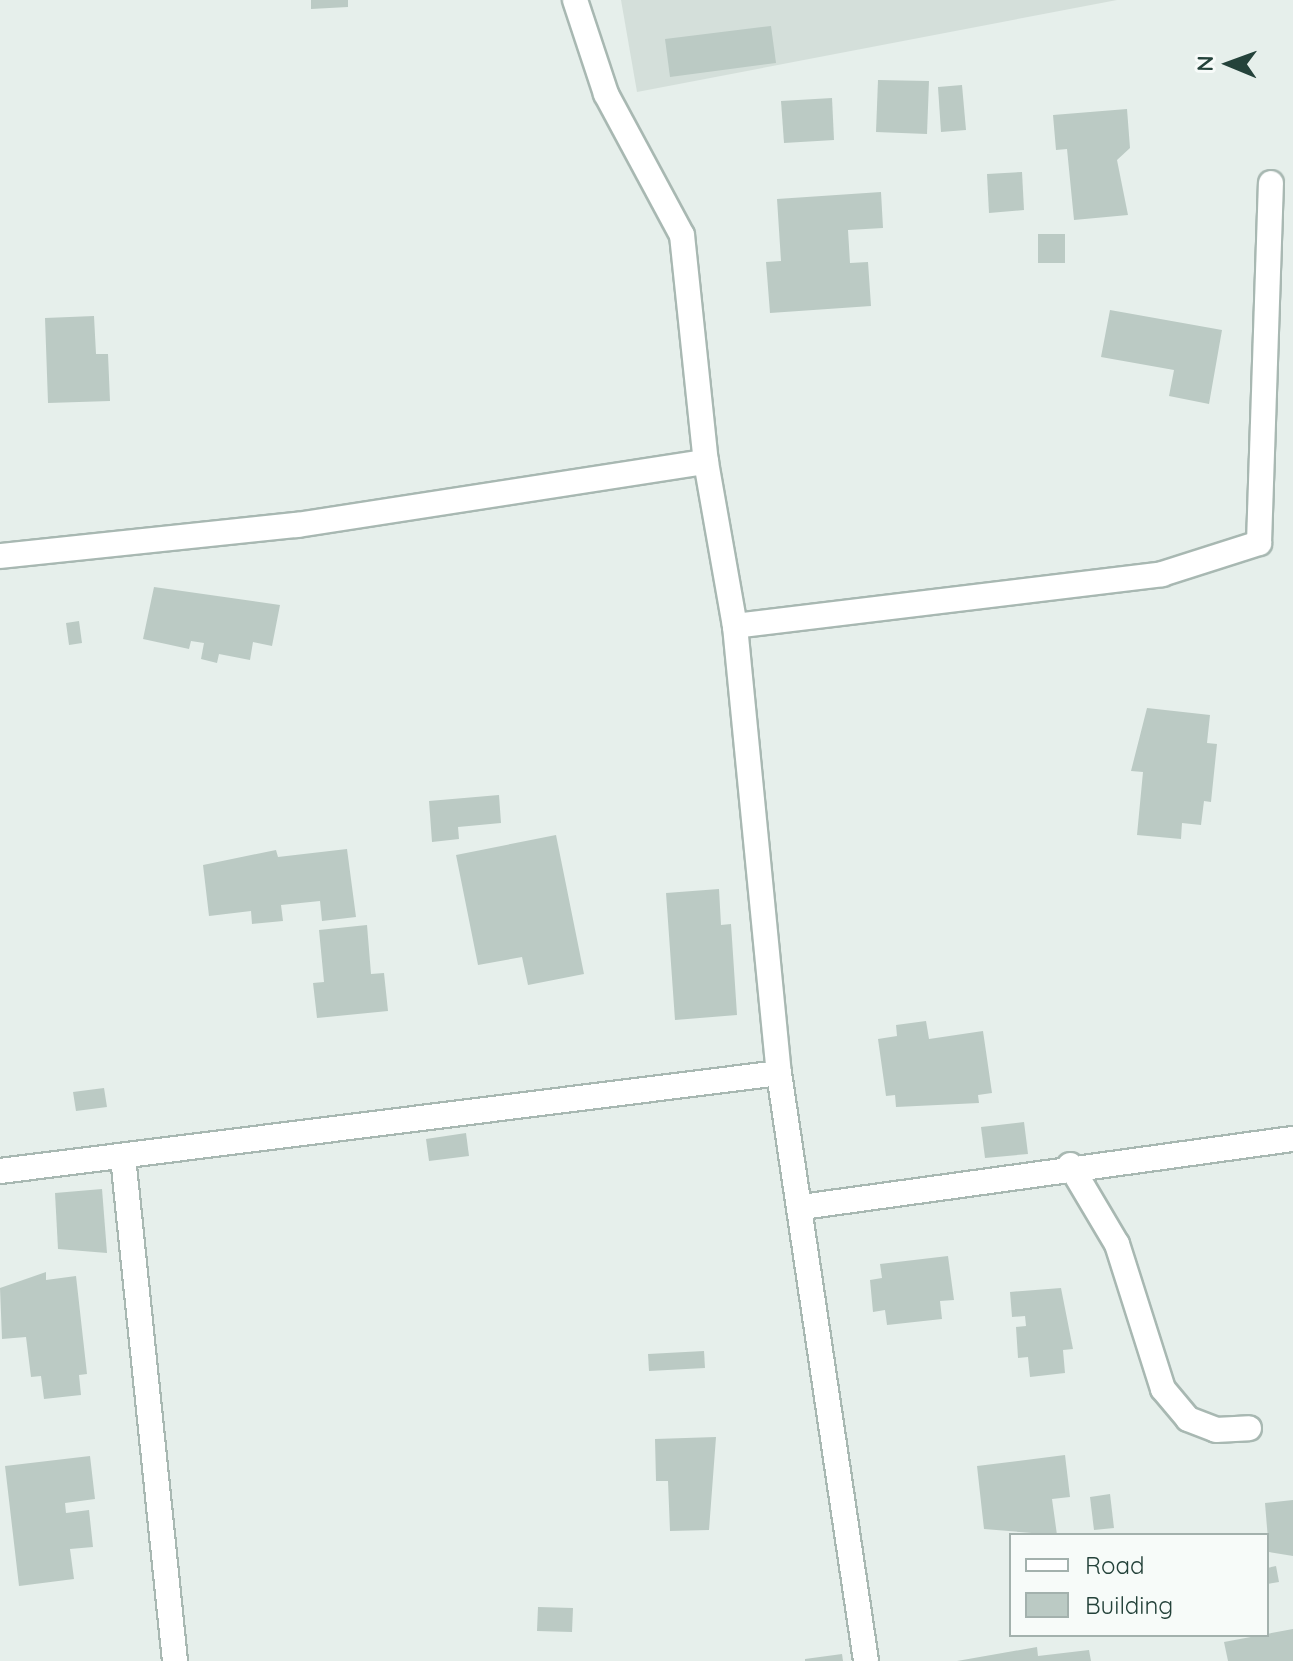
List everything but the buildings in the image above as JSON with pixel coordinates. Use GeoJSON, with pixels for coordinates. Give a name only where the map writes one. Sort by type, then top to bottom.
{"type":"FeatureCollection","features":[{"type":"Feature","properties":{"kind":"street"},"geometry":{"type":"LineString","coordinates":[[575,0],[606,94],[682,235],[706,462],[735,626],[779,1073],[802,1207],[866,1661]]}},
{"type":"Feature","properties":{"kind":"street"},"geometry":{"type":"LineString","coordinates":[[735,626],[1162,574],[1259,543],[1271,183]]}},
{"type":"Feature","properties":{"kind":"street"},"geometry":{"type":"LineString","coordinates":[[0,556],[297,525],[706,462]]}},
{"type":"Feature","properties":{"kind":"street"},"geometry":{"type":"LineString","coordinates":[[0,1171],[779,1073]]}},
{"type":"Feature","properties":{"kind":"street"},"geometry":{"type":"LineString","coordinates":[[802,1207],[1070,1165],[1293,1139]]}},
{"type":"Feature","properties":{"kind":"street"},"geometry":{"type":"LineString","coordinates":[[123,1157],[175,1661]]}},
{"type":"Feature","properties":{"kind":"street"},"geometry":{"type":"LineString","coordinates":[[1070,1165],[1117,1244],[1163,1389],[1188,1419],[1216,1430],[1249,1428]]}},
{"type":"Feature","properties":{"kind":"shaded area"},"geometry":{"type":"Polygon","coordinates":[[[621,0],[1117,0],[637,92],[621,0]]]}}]}
